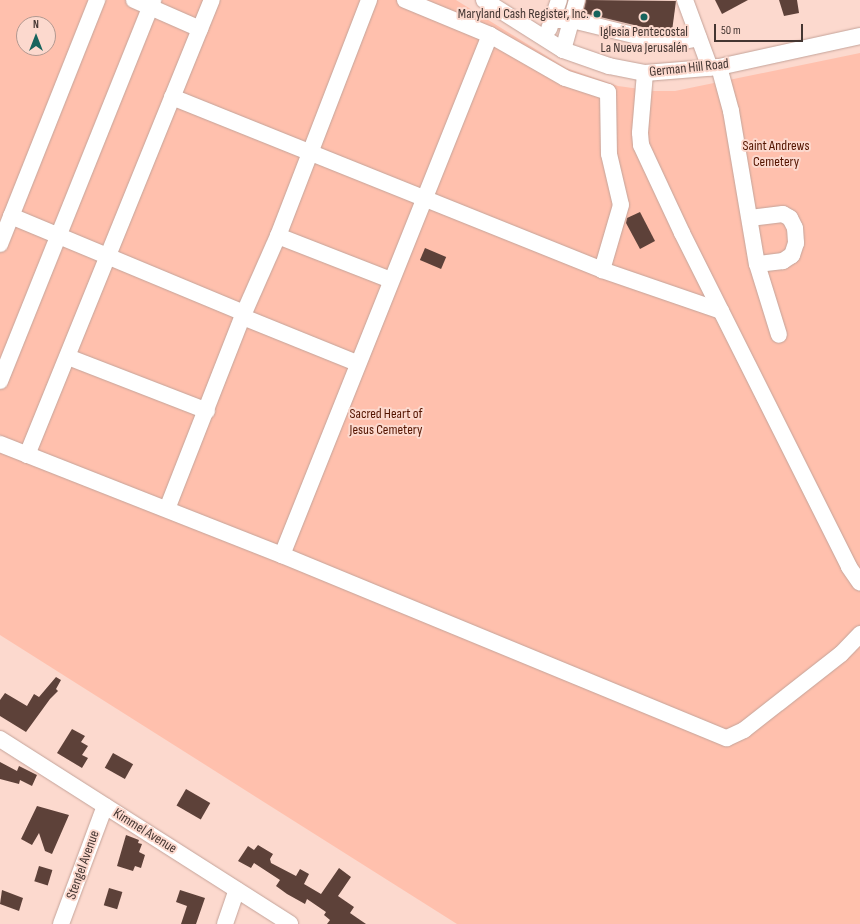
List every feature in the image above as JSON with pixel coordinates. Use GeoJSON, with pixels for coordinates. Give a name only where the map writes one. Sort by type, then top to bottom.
{"type":"FeatureCollection","features":[{"type":"Feature","properties":{"kind":"street"},"geometry":{"type":"LineString","coordinates":[[0,244],[97,0]]}},
{"type":"Feature","properties":{"kind":"street"},"geometry":{"type":"LineString","coordinates":[[134,0],[152,3],[200,29]]}},
{"type":"Feature","properties":{"kind":"street"},"geometry":{"type":"LineString","coordinates":[[27,455],[212,0]]}},
{"type":"Feature","properties":{"kind":"street"},"geometry":{"type":"LineString","coordinates":[[167,509],[207,411],[243,315],[278,236],[309,151],[369,0]]}},
{"type":"Feature","properties":{"kind":"street"},"geometry":{"type":"LineString","coordinates":[[405,0],[490,35],[565,78],[608,92]]}},
{"type":"Feature","properties":{"kind":"street","name":"German Hill Road"},"geometry":{"type":"LineString","coordinates":[[484,0],[544,40],[563,50],[609,66],[645,73],[714,67],[860,36]]}},
{"type":"Feature","properties":{"kind":"street"},"geometry":{"type":"LineString","coordinates":[[544,40],[559,0]]}},
{"type":"Feature","properties":{"kind":"street"},"geometry":{"type":"LineString","coordinates":[[563,50],[577,0]]}},
{"type":"Feature","properties":{"kind":"street"},"geometry":{"type":"LineString","coordinates":[[685,0],[699,38],[714,67],[731,112],[757,264],[779,335]]}},
{"type":"Feature","properties":{"kind":"street"},"geometry":{"type":"LineString","coordinates":[[0,381],[60,237],[152,3]]}},
{"type":"Feature","properties":{"kind":"street"},"geometry":{"type":"LineString","coordinates":[[552,20],[572,20],[650,39],[684,40],[699,38]]}},
{"type":"Feature","properties":{"kind":"street"},"geometry":{"type":"LineString","coordinates":[[282,555],[357,363],[426,199],[490,35]]}},
{"type":"Feature","properties":{"kind":"street"},"geometry":{"type":"LineString","coordinates":[[602,270],[621,205],[609,154],[609,66]]}},
{"type":"Feature","properties":{"kind":"street"},"geometry":{"type":"LineString","coordinates":[[645,73],[640,133],[641,145],[849,567],[860,583]]}},
{"type":"Feature","properties":{"kind":"street"},"geometry":{"type":"LineString","coordinates":[[172,98],[309,151],[602,270],[721,310]]}},
{"type":"Feature","properties":{"kind":"street"},"geometry":{"type":"LineString","coordinates":[[750,218],[783,214],[790,218],[795,228],[796,243],[792,255],[783,261],[757,264]]}},
{"type":"Feature","properties":{"kind":"street"},"geometry":{"type":"LineString","coordinates":[[11,216],[357,363]]}},
{"type":"Feature","properties":{"kind":"street"},"geometry":{"type":"LineString","coordinates":[[278,236],[391,280]]}},
{"type":"Feature","properties":{"kind":"street"},"geometry":{"type":"LineString","coordinates":[[68,357],[207,411]]}},
{"type":"Feature","properties":{"kind":"street"},"geometry":{"type":"LineString","coordinates":[[0,444],[282,555],[728,738],[744,730],[775,706],[841,654],[860,634]]}},
{"type":"Feature","properties":{"kind":"street","name":"Kimmel Avenue"},"geometry":{"type":"LineString","coordinates":[[0,739],[290,924]]}},
{"type":"Feature","properties":{"kind":"street","name":"Stengel Avenue"},"geometry":{"type":"LineString","coordinates":[[61,924],[105,806]]}},
{"type":"Feature","properties":{"kind":"street"},"geometry":{"type":"LineString","coordinates":[[225,924],[237,890]]}},
{"type":"Feature","properties":{"kind":"green space","name":"Sacred Heart of Jesus Cemetery"},"geometry":{"type":"Polygon","coordinates":[[[0,0],[456,0],[566,68],[618,86],[654,91],[675,91],[860,53],[860,924],[457,924],[0,635],[0,0]]]}},
{"type":"Feature","properties":{"kind":"building"},"geometry":{"type":"Polygon","coordinates":[[[586,0],[676,1],[672,31],[655,30],[583,13],[586,0]]]}},
{"type":"Feature","properties":{"kind":"building"},"geometry":{"type":"Polygon","coordinates":[[[715,0],[748,0],[722,14],[715,0]]]}},
{"type":"Feature","properties":{"kind":"building"},"geometry":{"type":"Polygon","coordinates":[[[779,0],[797,0],[799,13],[784,16],[779,0]]]}},
{"type":"Feature","properties":{"kind":"building"},"geometry":{"type":"Polygon","coordinates":[[[640,212],[655,241],[640,249],[626,223],[627,218],[640,212]]]}},
{"type":"Feature","properties":{"kind":"building"},"geometry":{"type":"Polygon","coordinates":[[[425,248],[446,257],[441,269],[420,260],[425,248]]]}},
{"type":"Feature","properties":{"kind":"building"},"geometry":{"type":"Polygon","coordinates":[[[56,677],[61,680],[56,689],[58,691],[50,699],[26,732],[0,716],[0,700],[5,693],[27,706],[34,694],[39,697],[56,677]]]}},
{"type":"Feature","properties":{"kind":"building"},"geometry":{"type":"Polygon","coordinates":[[[72,729],[85,736],[81,742],[88,746],[82,755],[88,758],[82,768],[57,753],[72,729]]]}},
{"type":"Feature","properties":{"kind":"building"},"geometry":{"type":"Polygon","coordinates":[[[113,753],[133,764],[125,779],[105,768],[113,753]]]}},
{"type":"Feature","properties":{"kind":"building"},"geometry":{"type":"Polygon","coordinates":[[[0,762],[17,771],[19,766],[37,775],[32,786],[20,780],[19,784],[0,779],[0,762]]]}},
{"type":"Feature","properties":{"kind":"building"},"geometry":{"type":"Polygon","coordinates":[[[186,789],[210,803],[201,819],[176,805],[186,789]]]}},
{"type":"Feature","properties":{"kind":"building"},"geometry":{"type":"Polygon","coordinates":[[[37,806],[69,815],[52,854],[45,851],[39,833],[32,845],[21,839],[37,806]]]}},
{"type":"Feature","properties":{"kind":"building"},"geometry":{"type":"Polygon","coordinates":[[[126,835],[139,840],[138,843],[142,844],[139,852],[145,855],[141,868],[135,866],[133,871],[117,866],[126,835]]]}},
{"type":"Feature","properties":{"kind":"building"},"geometry":{"type":"Polygon","coordinates":[[[258,845],[273,854],[270,859],[271,863],[296,876],[300,869],[309,874],[304,884],[321,894],[339,868],[351,877],[338,896],[354,907],[350,913],[366,924],[327,924],[330,920],[324,915],[326,912],[307,899],[305,904],[287,894],[276,886],[280,880],[254,863],[251,868],[238,861],[248,846],[254,850],[258,845]]]}},
{"type":"Feature","properties":{"kind":"building"},"geometry":{"type":"Polygon","coordinates":[[[39,866],[52,870],[48,885],[34,881],[39,866]]]}},
{"type":"Feature","properties":{"kind":"building"},"geometry":{"type":"Polygon","coordinates":[[[109,888],[122,892],[117,909],[104,905],[109,888]]]}},
{"type":"Feature","properties":{"kind":"building"},"geometry":{"type":"Polygon","coordinates":[[[2,890],[23,898],[19,911],[0,904],[2,890]]]}},
{"type":"Feature","properties":{"kind":"building"},"geometry":{"type":"Polygon","coordinates":[[[180,890],[205,898],[196,924],[181,924],[187,906],[176,902],[180,890]]]}},
{"type":"Feature","properties":{"kind":"place","name":"Maryland Cash Register, Inc."},"geometry":{"type":"Point","coordinates":[597,14]}},
{"type":"Feature","properties":{"kind":"place","name":"Iglesia Pentecostal La Nueva Jerusalén"},"geometry":{"type":"Point","coordinates":[644,17]}},
{"type":"Feature","properties":{"kind":"park label","name":"Saint Andrews Cemetery"},"geometry":{"type":"Point","coordinates":[776,154]}}]}
